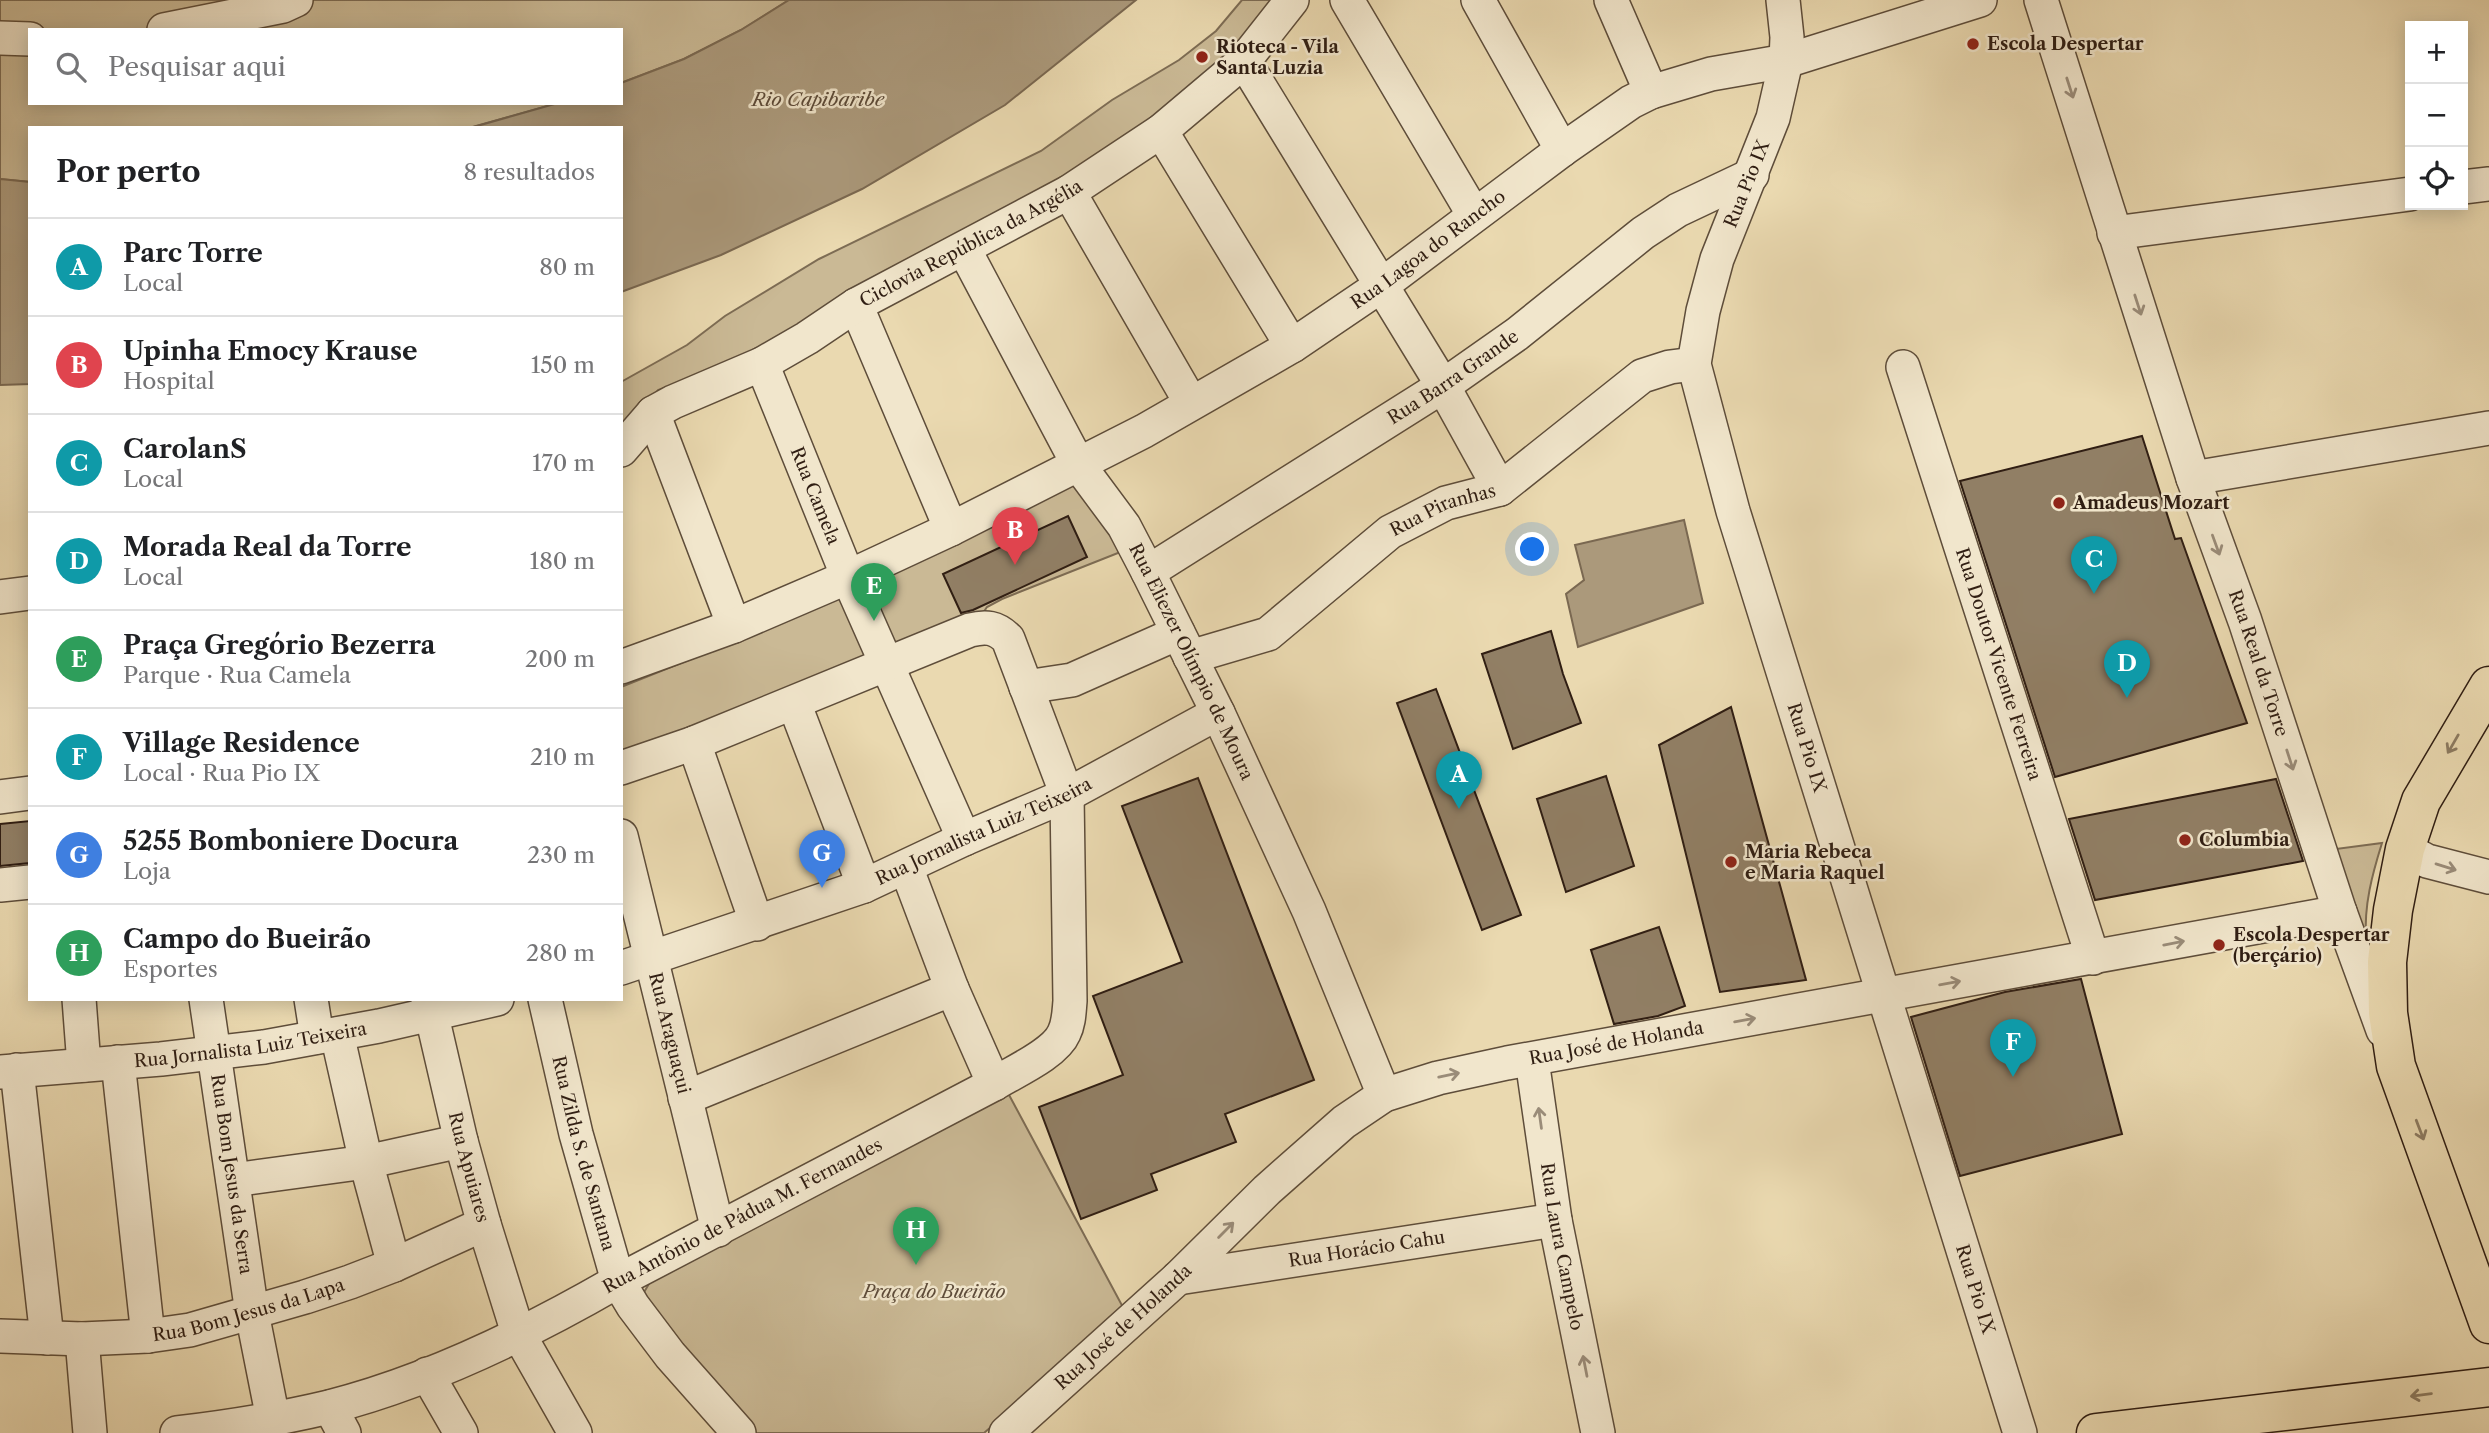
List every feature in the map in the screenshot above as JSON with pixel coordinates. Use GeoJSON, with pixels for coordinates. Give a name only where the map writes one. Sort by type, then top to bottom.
{"type":"FeatureCollection","features":[{"type":"Feature","properties":{"kind":"main road"},"geometry":{"type":"LineString","coordinates":[[2396,1066],[2388,1013],[2387,962],[2393,910],[2405,849],[2421,801],[2489,686]]}},
{"type":"Feature","properties":{"kind":"main road","name":"Rua Real da Torre"},"geometry":{"type":"LineString","coordinates":[[2396,1066],[2489,1324]]}},
{"type":"Feature","properties":{"kind":"main road"},"geometry":{"type":"LineString","coordinates":[[2096,1433],[2489,1387]]}},
{"type":"Feature","properties":{"kind":"street"},"geometry":{"type":"LineString","coordinates":[[174,28],[283,6],[296,0]]}},
{"type":"Feature","properties":{"kind":"street","name":"Ciclovia República da Argélia"},"geometry":{"type":"LineString","coordinates":[[623,448],[653,413],[762,364],[856,305],[1069,192],[1161,131],[1244,61],[1292,0]]}},
{"type":"Feature","properties":{"kind":"street"},"geometry":{"type":"LineString","coordinates":[[1347,0],[1474,215]]}},
{"type":"Feature","properties":{"kind":"street"},"geometry":{"type":"LineString","coordinates":[[1478,0],[1562,150]]}},
{"type":"Feature","properties":{"kind":"street"},"geometry":{"type":"LineString","coordinates":[[1611,0],[1651,92]]}},
{"type":"Feature","properties":{"kind":"street","name":"Rua Pio IX"},"geometry":{"type":"LineString","coordinates":[[1783,0],[1787,37],[1786,61],[1773,118],[1717,258],[1703,311],[1694,364],[1733,510],[2020,1433]]}},
{"type":"Feature","properties":{"kind":"street","name":"Rua Lagoa do Rancho"},"geometry":{"type":"LineString","coordinates":[[624,656],[734,626],[848,577],[951,529],[1144,430],[1292,346],[1382,285],[1562,150],[1631,102],[1651,92],[1711,74],[1786,61],[1980,0]]}},
{"type":"Feature","properties":{"kind":"street","name":"Rua Real da Torre"},"geometry":{"type":"LineString","coordinates":[[2041,0],[2193,478],[2245,621],[2340,912],[2396,1066]]}},
{"type":"Feature","properties":{"kind":"street"},"geometry":{"type":"LineString","coordinates":[[0,38],[28,39]]}},
{"type":"Feature","properties":{"kind":"street"},"geometry":{"type":"LineString","coordinates":[[1244,61],[1443,386],[1500,489]]}},
{"type":"Feature","properties":{"kind":"street"},"geometry":{"type":"LineString","coordinates":[[1161,131],[1292,346]]}},
{"type":"Feature","properties":{"kind":"street","name":"Rua Barra Grande"},"geometry":{"type":"LineString","coordinates":[[1148,572],[1443,386],[1517,334],[1643,233],[1678,210],[1752,175]]}},
{"type":"Feature","properties":{"kind":"street"},"geometry":{"type":"LineString","coordinates":[[2468,186],[2489,184]]}},
{"type":"Feature","properties":{"kind":"street"},"geometry":{"type":"LineString","coordinates":[[1069,192],[1191,403]]}},
{"type":"Feature","properties":{"kind":"street"},"geometry":{"type":"LineString","coordinates":[[2114,233],[2405,195]]}},
{"type":"Feature","properties":{"kind":"street","name":"Rua Eliezer Olímpio de Moura"},"geometry":{"type":"LineString","coordinates":[[964,249],[1078,464],[1124,526],[1148,572],[1309,911],[1384,1095]]}},
{"type":"Feature","properties":{"kind":"street"},"geometry":{"type":"LineString","coordinates":[[856,305],[951,529]]}},
{"type":"Feature","properties":{"kind":"street","name":"Rua Camela"},"geometry":{"type":"LineString","coordinates":[[762,364],[848,577],[964,839]]}},
{"type":"Feature","properties":{"kind":"street","name":"Rua Piranhas"},"geometry":{"type":"LineString","coordinates":[[1026,687],[1072,680],[1184,645],[1268,634],[1390,532],[1446,503],[1500,489],[1642,376],[1694,364]]}},
{"type":"Feature","properties":{"kind":"street","name":"Rua Doutor Vicente Ferreira"},"geometry":{"type":"LineString","coordinates":[[1903,368],[2093,958]]}},
{"type":"Feature","properties":{"kind":"street"},"geometry":{"type":"LineString","coordinates":[[653,413],[734,626]]}},
{"type":"Feature","properties":{"kind":"street"},"geometry":{"type":"LineString","coordinates":[[2193,478],[2489,428]]}},
{"type":"Feature","properties":{"kind":"street"},"geometry":{"type":"LineString","coordinates":[[0,597],[28,593]]}},
{"type":"Feature","properties":{"kind":"street","name":"Rua Antônio de Pádua M. Fernandes"},"geometry":{"type":"LineString","coordinates":[[177,1433],[230,1430],[273,1419],[337,1420],[374,1394],[518,1333],[718,1230],[994,1084],[1049,1051],[1063,1037],[1068,1024],[1070,1001],[1067,795],[1008,639],[1000,631],[984,626],[970,630],[694,743],[623,767]]}},
{"type":"Feature","properties":{"kind":"street"},"geometry":{"type":"LineString","coordinates":[[794,703],[864,886]]}},
{"type":"Feature","properties":{"kind":"street","name":"Rua Jornalista Luiz Teixeira"},"geometry":{"type":"LineString","coordinates":[[636,964],[864,886],[1067,795],[1217,713]]}},
{"type":"Feature","properties":{"kind":"street"},"geometry":{"type":"LineString","coordinates":[[694,743],[757,924]]}},
{"type":"Feature","properties":{"kind":"street"},"geometry":{"type":"LineString","coordinates":[[0,797],[28,793]]}},
{"type":"Feature","properties":{"kind":"street"},"geometry":{"type":"LineString","coordinates":[[2405,849],[2427,861],[2489,877]]}},
{"type":"Feature","properties":{"kind":"street","name":"Rua Araguaçui"},"geometry":{"type":"LineString","coordinates":[[623,853],[636,964],[685,1098],[718,1230]]}},
{"type":"Feature","properties":{"kind":"street"},"geometry":{"type":"LineString","coordinates":[[906,867],[952,989],[994,1084]]}},
{"type":"Feature","properties":{"kind":"street"},"geometry":{"type":"LineString","coordinates":[[0,886],[28,881]]}},
{"type":"Feature","properties":{"kind":"street","name":"Rua José de Holanda"},"geometry":{"type":"LineString","coordinates":[[1014,1431],[1309,1152],[1344,1122],[1384,1095],[1438,1078],[1532,1060],[2340,912]]}},
{"type":"Feature","properties":{"kind":"street"},"geometry":{"type":"LineString","coordinates":[[685,1098],[952,989]]}},
{"type":"Feature","properties":{"kind":"street"},"geometry":{"type":"LineString","coordinates":[[79,1001],[84,1065]]}},
{"type":"Feature","properties":{"kind":"street","name":"Rua Bom Jesus da Serra"},"geometry":{"type":"LineString","coordinates":[[206,1001],[252,1313],[273,1419]]}},
{"type":"Feature","properties":{"kind":"street"},"geometry":{"type":"LineString","coordinates":[[313,1001],[327,1036],[366,1162],[394,1265]]}},
{"type":"Feature","properties":{"kind":"street","name":"Rua Jornalista Luiz Teixeira"},"geometry":{"type":"LineString","coordinates":[[8,1071],[264,1047],[327,1036],[430,1007],[480,1001]]}},
{"type":"Feature","properties":{"kind":"street","name":"Rua Zilda S. de Santana"},"geometry":{"type":"LineString","coordinates":[[545,1001],[576,1134],[618,1281],[633,1306],[670,1355],[739,1433]]}},
{"type":"Feature","properties":{"kind":"street","name":"Rua Apuiares"},"geometry":{"type":"LineString","coordinates":[[430,1007],[461,1141],[518,1333],[575,1433]]}},
{"type":"Feature","properties":{"kind":"street","name":"Rua Laura Campelo"},"geometry":{"type":"LineString","coordinates":[[1532,1060],[1555,1220],[1598,1433]]}},
{"type":"Feature","properties":{"kind":"street"},"geometry":{"type":"LineString","coordinates":[[118,1062],[148,1336]]}},
{"type":"Feature","properties":{"kind":"street"},"geometry":{"type":"LineString","coordinates":[[8,1071],[47,1338]]}},
{"type":"Feature","properties":{"kind":"street"},"geometry":{"type":"LineString","coordinates":[[233,1180],[366,1162],[461,1141]]}},
{"type":"Feature","properties":{"kind":"street","name":"Rua Horácio Cahu"},"geometry":{"type":"LineString","coordinates":[[1178,1278],[1555,1220]]}},
{"type":"Feature","properties":{"kind":"street","name":"Rua Bom Jesus da Lapa"},"geometry":{"type":"LineString","coordinates":[[0,1336],[82,1339],[148,1336],[190,1330],[305,1297],[394,1265],[484,1224]]}},
{"type":"Feature","properties":{"kind":"street"},"geometry":{"type":"LineString","coordinates":[[82,1339],[90,1433]]}},
{"type":"Feature","properties":{"kind":"street"},"geometry":{"type":"LineString","coordinates":[[426,1374],[461,1433]]}},
{"type":"Feature","properties":{"kind":"green space"},"geometry":{"type":"Polygon","coordinates":[[[0,0],[789,0],[741,30],[684,59],[623,82],[623,28],[28,28],[28,105],[551,105],[476,126],[28,126],[28,182],[0,179],[0,0]]]}},
{"type":"Feature","properties":{"kind":"green space"},"geometry":{"type":"Polygon","coordinates":[[[1242,0],[1278,0],[1196,100],[756,354],[658,390],[623,436],[623,381],[687,345],[725,316],[819,259],[1041,151],[1112,100],[1179,60],[1216,31],[1242,0]]]}},
{"type":"Feature","properties":{"kind":"green space"},"geometry":{"type":"Polygon","coordinates":[[[1073,485],[1076,485],[1123,551],[1002,599],[987,607],[983,613],[623,760],[623,686],[766,629],[1073,485]]]}},
{"type":"Feature","properties":{"kind":"green space"},"geometry":{"type":"Polygon","coordinates":[[[2382,843],[2370,890],[2366,938],[2328,850],[2382,843]]]}},
{"type":"Feature","properties":{"kind":"green space","name":"Praça do Bueirão"},"geometry":{"type":"Polygon","coordinates":[[[1008,1093],[1125,1311],[984,1433],[750,1433],[643,1294],[650,1282],[1008,1093]]]}},
{"type":"Feature","properties":{"kind":"water","name":"Rio Capibaribe"},"geometry":{"type":"Polygon","coordinates":[[[789,0],[1136,0],[1005,105],[862,189],[721,255],[623,291],[623,126],[477,126],[551,105],[623,105],[623,82],[684,59],[741,30],[789,0]]]}},
{"type":"Feature","properties":{"kind":"water"},"geometry":{"type":"Polygon","coordinates":[[[0,179],[28,182],[28,384],[0,385],[0,179]]]}},
{"type":"Feature","properties":{"kind":"water"},"geometry":{"type":"Polygon","coordinates":[[[1684,520],[1703,603],[1578,647],[1566,594],[1584,580],[1575,545],[1684,520]]]}},
{"type":"Feature","properties":{"kind":"building"},"geometry":{"type":"Polygon","coordinates":[[[2142,436],[2175,539],[2181,538],[2247,723],[2055,777],[1960,481],[2142,436]]]}},
{"type":"Feature","properties":{"kind":"building"},"geometry":{"type":"Polygon","coordinates":[[[1068,516],[1087,557],[973,610],[961,613],[943,574],[1068,516]]]}},
{"type":"Feature","properties":{"kind":"building"},"geometry":{"type":"Polygon","coordinates":[[[1551,631],[1581,723],[1513,749],[1482,654],[1551,631]]]}},
{"type":"Feature","properties":{"kind":"building"},"geometry":{"type":"Polygon","coordinates":[[[1436,689],[1521,915],[1482,930],[1397,703],[1436,689]]]}},
{"type":"Feature","properties":{"kind":"building","name":"Maria Rebeca e Maria Raquel"},"geometry":{"type":"Polygon","coordinates":[[[1731,707],[1806,980],[1720,992],[1659,745],[1731,707]]]}},
{"type":"Feature","properties":{"kind":"building"},"geometry":{"type":"Polygon","coordinates":[[[1606,776],[1634,866],[1566,892],[1537,799],[1606,776]]]}},
{"type":"Feature","properties":{"kind":"building"},"geometry":{"type":"Polygon","coordinates":[[[1198,778],[1314,1080],[1225,1114],[1236,1142],[1151,1174],[1157,1190],[1081,1219],[1039,1107],[1123,1075],[1093,996],[1182,962],[1122,806],[1198,778]]]}},
{"type":"Feature","properties":{"kind":"building","name":"Columbia"},"geometry":{"type":"Polygon","coordinates":[[[2276,779],[2303,861],[2095,900],[2069,819],[2276,779]]]}},
{"type":"Feature","properties":{"kind":"building"},"geometry":{"type":"Polygon","coordinates":[[[28,821],[28,863],[0,866],[0,824],[28,821]]]}},
{"type":"Feature","properties":{"kind":"building"},"geometry":{"type":"Polygon","coordinates":[[[1659,927],[1685,1006],[1658,1016],[1614,1024],[1591,950],[1659,927]]]}},
{"type":"Feature","properties":{"kind":"building"},"geometry":{"type":"Polygon","coordinates":[[[2081,979],[2122,1134],[1960,1176],[1911,1017],[2005,992],[2081,979]]]}},
{"type":"Feature","properties":{"kind":"place","name":"Escola Despertar"},"geometry":{"type":"Point","coordinates":[1973,44]}},
{"type":"Feature","properties":{"kind":"place","name":"Rioteca - Vila Santa Luzia"},"geometry":{"type":"Point","coordinates":[1202,57]}},
{"type":"Feature","properties":{"kind":"place","name":"Amadeus Mozart"},"geometry":{"type":"Point","coordinates":[2059,503]}},
{"type":"Feature","properties":{"kind":"place","name":"Upinha Emocy Krause"},"geometry":{"type":"Point","coordinates":[1015,565]}},
{"type":"Feature","properties":{"kind":"place","name":"CarolanS"},"geometry":{"type":"Point","coordinates":[2094,594]}},
{"type":"Feature","properties":{"kind":"place","name":"Praça Gregório Bezerra"},"geometry":{"type":"Point","coordinates":[874,621]}},
{"type":"Feature","properties":{"kind":"place","name":"Morada Real da Torre"},"geometry":{"type":"Point","coordinates":[2127,698]}},
{"type":"Feature","properties":{"kind":"place","name":"Parc Torre"},"geometry":{"type":"Point","coordinates":[1459,809]}},
{"type":"Feature","properties":{"kind":"place","name":"Columbia"},"geometry":{"type":"Point","coordinates":[2185,840]}},
{"type":"Feature","properties":{"kind":"place","name":"Maria Rebeca e Maria Raquel"},"geometry":{"type":"Point","coordinates":[1731,862]}},
{"type":"Feature","properties":{"kind":"place","name":"5255 Bomboniere Docura"},"geometry":{"type":"Point","coordinates":[822,888]}},
{"type":"Feature","properties":{"kind":"place","name":"Escola Despertar (berçário)"},"geometry":{"type":"Point","coordinates":[2219,945]}},
{"type":"Feature","properties":{"kind":"place","name":"Village Residence"},"geometry":{"type":"Point","coordinates":[2013,1077]}},
{"type":"Feature","properties":{"kind":"place","name":"Campo do Bueirão"},"geometry":{"type":"Point","coordinates":[916,1265]}}]}
